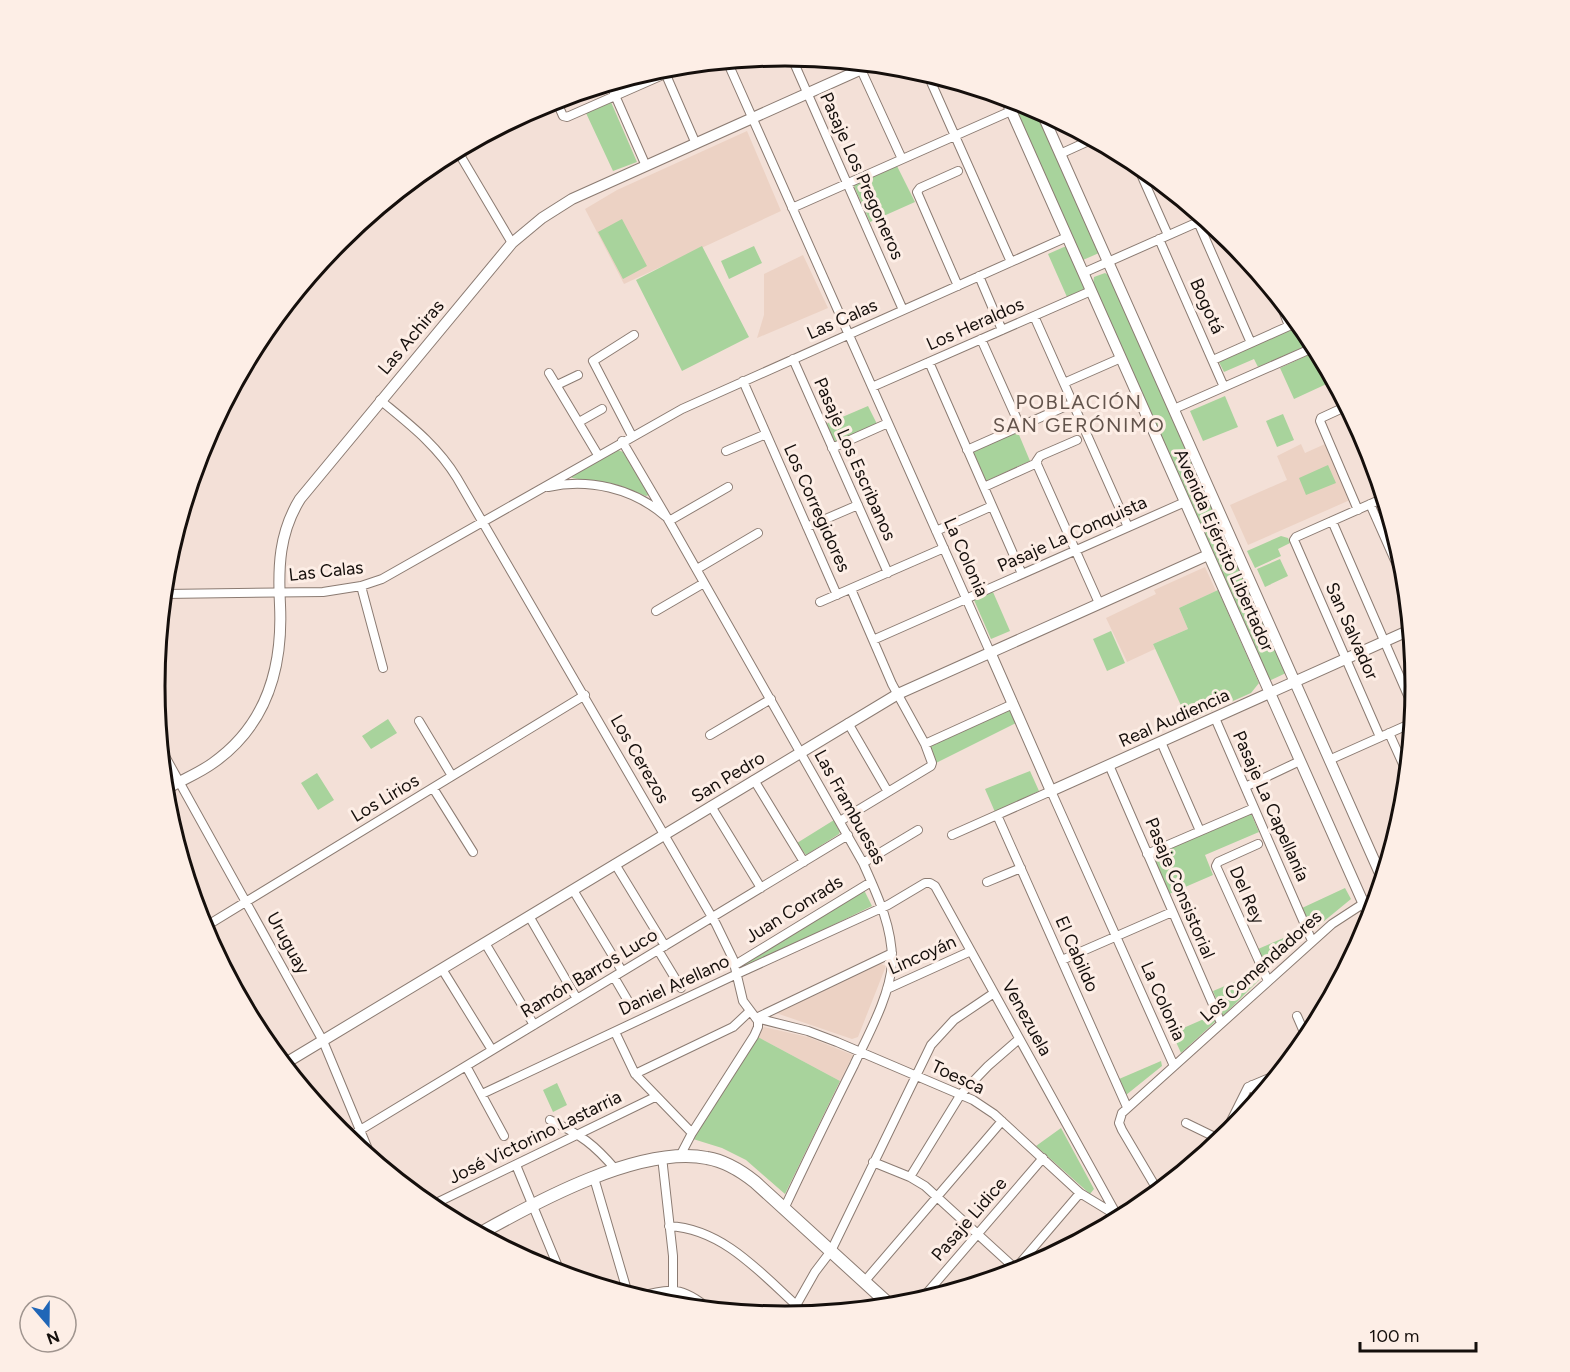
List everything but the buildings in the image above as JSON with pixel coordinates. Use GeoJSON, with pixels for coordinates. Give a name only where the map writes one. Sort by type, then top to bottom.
{"type":"FeatureCollection","features":[{"type":"Feature","properties":{"kind":"main road"},"geometry":{"type":"LineString","coordinates":[[487,1229],[532,1204],[616,1170],[662,1157],[708,1158],[733,1167],[755,1182],[882,1298]]}},
{"type":"Feature","properties":{"kind":"street","name":"Pasaje Los Pregoneros"},"geometry":{"type":"LineString","coordinates":[[796,66],[903,310]]}},
{"type":"Feature","properties":{"kind":"street","name":"La Colonia"},"geometry":{"type":"LineString","coordinates":[[730,68],[1174,1066]]}},
{"type":"Feature","properties":{"kind":"street","name":"Las Achiras"},"geometry":{"type":"LineString","coordinates":[[173,785],[220,758],[242,735],[260,710],[273,680],[279,655],[281,543],[295,507],[380,400],[512,243],[542,218],[572,199],[808,93],[853,70]]}},
{"type":"Feature","properties":{"kind":"street"},"geometry":{"type":"LineString","coordinates":[[862,71],[902,159]]}},
{"type":"Feature","properties":{"kind":"street"},"geometry":{"type":"LineString","coordinates":[[667,78],[696,144]]}},
{"type":"Feature","properties":{"kind":"street"},"geometry":{"type":"LineString","coordinates":[[560,108],[565,117],[639,84]]}},
{"type":"Feature","properties":{"kind":"street"},"geometry":{"type":"LineString","coordinates":[[932,84],[1011,262]]}},
{"type":"Feature","properties":{"kind":"street"},"geometry":{"type":"LineString","coordinates":[[613,91],[646,166]]}},
{"type":"Feature","properties":{"kind":"street"},"geometry":{"type":"LineString","coordinates":[[792,208],[1011,111]]}},
{"type":"Feature","properties":{"kind":"street","name":"Avenida Ejército Libertador"},"geometry":{"type":"LineString","coordinates":[[1011,111],[1364,905]]}},
{"type":"Feature","properties":{"kind":"street","name":"Avenida Ejército Libertador"},"geometry":{"type":"LineString","coordinates":[[1047,124],[1377,868]]}},
{"type":"Feature","properties":{"kind":"street"},"geometry":{"type":"LineString","coordinates":[[1060,154],[1084,143]]}},
{"type":"Feature","properties":{"kind":"street"},"geometry":{"type":"LineString","coordinates":[[461,157],[512,243]]}},
{"type":"Feature","properties":{"kind":"street"},"geometry":{"type":"LineString","coordinates":[[958,171],[920,188],[917,192],[958,286]]}},
{"type":"Feature","properties":{"kind":"street"},"geometry":{"type":"LineString","coordinates":[[1144,181],[1168,235]]}},
{"type":"Feature","properties":{"kind":"street"},"geometry":{"type":"LineString","coordinates":[[1083,273],[1196,222]]}},
{"type":"Feature","properties":{"kind":"street"},"geometry":{"type":"LineString","coordinates":[[1206,231],[1251,343]]}},
{"type":"Feature","properties":{"kind":"street","name":"Las Calas"},"geometry":{"type":"LineString","coordinates":[[172,594],[323,592],[361,586],[393,574],[597,455],[682,409],[1067,237]]}},
{"type":"Feature","properties":{"kind":"street","name":"Bogotá"},"geometry":{"type":"LineString","coordinates":[[1159,239],[1224,387]]}},
{"type":"Feature","properties":{"kind":"street"},"geometry":{"type":"LineString","coordinates":[[979,276],[1002,330]]}},
{"type":"Feature","properties":{"kind":"street","name":"Los Heraldos"},"geometry":{"type":"LineString","coordinates":[[872,387],[1091,291]]}},
{"type":"Feature","properties":{"kind":"street"},"geometry":{"type":"LineString","coordinates":[[1034,316],[1128,527]]}},
{"type":"Feature","properties":{"kind":"street"},"geometry":{"type":"LineString","coordinates":[[1213,360],[1251,343],[1286,321]]}},
{"type":"Feature","properties":{"kind":"street"},"geometry":{"type":"LineString","coordinates":[[632,436],[593,361],[634,335]]}},
{"type":"Feature","properties":{"kind":"street"},"geometry":{"type":"LineString","coordinates":[[981,339],[1020,426]]}},
{"type":"Feature","properties":{"kind":"street"},"geometry":{"type":"LineString","coordinates":[[1173,409],[1306,351]]}},
{"type":"Feature","properties":{"kind":"street"},"geometry":{"type":"LineString","coordinates":[[1064,383],[1121,358]]}},
{"type":"Feature","properties":{"kind":"street","name":"Pasaje Los Escribanos"},"geometry":{"type":"LineString","coordinates":[[793,359],[888,573]]}},
{"type":"Feature","properties":{"kind":"street"},"geometry":{"type":"LineString","coordinates":[[929,362],[1022,574]]}},
{"type":"Feature","properties":{"kind":"street"},"geometry":{"type":"LineString","coordinates":[[549,372],[597,455]]}},
{"type":"Feature","properties":{"kind":"street"},"geometry":{"type":"LineString","coordinates":[[557,385],[578,375]]}},
{"type":"Feature","properties":{"kind":"street","name":"Los Corregidores"},"geometry":{"type":"LineString","coordinates":[[743,381],[837,595]]}},
{"type":"Feature","properties":{"kind":"street","name":"Los Cerezos"},"geometry":{"type":"LineString","coordinates":[[380,400],[440,453],[457,478],[712,917],[736,969],[743,1001],[753,1014]]}},
{"type":"Feature","properties":{"kind":"street"},"geometry":{"type":"LineString","coordinates":[[967,450],[1073,403]]}},
{"type":"Feature","properties":{"kind":"street"},"geometry":{"type":"LineString","coordinates":[[579,422],[602,409]]}},
{"type":"Feature","properties":{"kind":"street"},"geometry":{"type":"LineString","coordinates":[[1340,410],[1320,419],[1358,510]]}},
{"type":"Feature","properties":{"kind":"street"},"geometry":{"type":"LineString","coordinates":[[832,448],[888,423]]}},
{"type":"Feature","properties":{"kind":"street","name":"Los Corregidores"},"geometry":{"type":"LineString","coordinates":[[726,451],[766,434]]}},
{"type":"Feature","properties":{"kind":"street"},"geometry":{"type":"LineString","coordinates":[[1077,440],[1040,456],[1037,463],[1099,603]]}},
{"type":"Feature","properties":{"kind":"street","name":"Las Frambuesas"},"geometry":{"type":"LineString","coordinates":[[622,441],[848,835],[863,863],[888,930],[892,953],[887,989],[860,1051],[784,1209]]}},
{"type":"Feature","properties":{"kind":"street"},"geometry":{"type":"LineString","coordinates":[[984,487],[1037,463]]}},
{"type":"Feature","properties":{"kind":"street","name":"Las Calas"},"geometry":{"type":"LineString","coordinates":[[540,489],[575,484],[610,488],[640,499],[669,521]]}},
{"type":"Feature","properties":{"kind":"street"},"geometry":{"type":"LineString","coordinates":[[669,521],[728,487]]}},
{"type":"Feature","properties":{"kind":"street"},"geometry":{"type":"LineString","coordinates":[[1376,501],[1332,521],[1405,688]]}},
{"type":"Feature","properties":{"kind":"street","name":"Pasaje La Conquista"},"geometry":{"type":"LineString","coordinates":[[873,640],[1185,502]]}},
{"type":"Feature","properties":{"kind":"street"},"geometry":{"type":"LineString","coordinates":[[1370,504],[1389,546]]}},
{"type":"Feature","properties":{"kind":"street"},"geometry":{"type":"LineString","coordinates":[[807,527],[858,505]]}},
{"type":"Feature","properties":{"kind":"street"},"geometry":{"type":"LineString","coordinates":[[936,531],[992,506]]}},
{"type":"Feature","properties":{"kind":"street","name":"San Salvador"},"geometry":{"type":"LineString","coordinates":[[1332,521],[1294,539],[1380,737]]}},
{"type":"Feature","properties":{"kind":"street"},"geometry":{"type":"LineString","coordinates":[[697,569],[758,533]]}},
{"type":"Feature","properties":{"kind":"street"},"geometry":{"type":"LineString","coordinates":[[820,602],[944,548]]}},
{"type":"Feature","properties":{"kind":"street","name":"San Pedro"},"geometry":{"type":"LineString","coordinates":[[291,1060],[898,694],[1208,555]]}},
{"type":"Feature","properties":{"kind":"street"},"geometry":{"type":"LineString","coordinates":[[656,611],[705,583]]}},
{"type":"Feature","properties":{"kind":"street"},"geometry":{"type":"LineString","coordinates":[[361,586],[383,668]]}},
{"type":"Feature","properties":{"kind":"street","name":"Los Corregidores"},"geometry":{"type":"LineString","coordinates":[[851,589],[898,694],[925,744]]}},
{"type":"Feature","properties":{"kind":"street","name":"Real Audiencia"},"geometry":{"type":"LineString","coordinates":[[952,835],[1403,633]]}},
{"type":"Feature","properties":{"kind":"street","name":"Los Lirios"},"geometry":{"type":"LineString","coordinates":[[212,922],[585,695]]}},
{"type":"Feature","properties":{"kind":"street"},"geometry":{"type":"LineString","coordinates":[[710,735],[771,699]]}},
{"type":"Feature","properties":{"kind":"street"},"geometry":{"type":"LineString","coordinates":[[840,821],[931,766],[931,759],[925,744],[1013,704]]}},
{"type":"Feature","properties":{"kind":"street","name":"Pasaje La Capellanía"},"geometry":{"type":"LineString","coordinates":[[1215,718],[1312,941]]}},
{"type":"Feature","properties":{"kind":"street"},"geometry":{"type":"LineString","coordinates":[[419,721],[452,776]]}},
{"type":"Feature","properties":{"kind":"street"},"geometry":{"type":"LineString","coordinates":[[848,723],[888,792]]}},
{"type":"Feature","properties":{"kind":"street"},"geometry":{"type":"LineString","coordinates":[[1329,760],[1404,726]]}},
{"type":"Feature","properties":{"kind":"street"},"geometry":{"type":"LineString","coordinates":[[1389,733],[1401,759]]}},
{"type":"Feature","properties":{"kind":"street"},"geometry":{"type":"LineString","coordinates":[[1161,742],[1200,831]]}},
{"type":"Feature","properties":{"kind":"street"},"geometry":{"type":"LineString","coordinates":[[1245,786],[1300,761]]}},
{"type":"Feature","properties":{"kind":"street","name":"Uruguay"},"geometry":{"type":"LineString","coordinates":[[170,765],[323,1041],[365,1141]]}},
{"type":"Feature","properties":{"kind":"street","name":"Pasaje Consistorial"},"geometry":{"type":"LineString","coordinates":[[1109,765],[1221,1023]]}},
{"type":"Feature","properties":{"kind":"street"},"geometry":{"type":"LineString","coordinates":[[754,780],[804,862]]}},
{"type":"Feature","properties":{"kind":"street"},"geometry":{"type":"LineString","coordinates":[[433,788],[473,852]]}},
{"type":"Feature","properties":{"kind":"street"},"geometry":{"type":"LineString","coordinates":[[711,806],[761,888]]}},
{"type":"Feature","properties":{"kind":"street"},"geometry":{"type":"LineString","coordinates":[[1147,854],[1254,808]]}},
{"type":"Feature","properties":{"kind":"street","name":"El Cabildo"},"geometry":{"type":"LineString","coordinates":[[997,815],[1127,1107]]}},
{"type":"Feature","properties":{"kind":"street"},"geometry":{"type":"LineString","coordinates":[[863,863],[918,830]]}},
{"type":"Feature","properties":{"kind":"street","name":"Ramón Barros Luco"},"geometry":{"type":"LineString","coordinates":[[356,1133],[848,835]]}},
{"type":"Feature","properties":{"kind":"street","name":"Del Rey"},"geometry":{"type":"LineString","coordinates":[[1258,844],[1218,862],[1216,866],[1268,981]]}},
{"type":"Feature","properties":{"kind":"street"},"geometry":{"type":"LineString","coordinates":[[615,864],[662,948],[681,988]]}},
{"type":"Feature","properties":{"kind":"street"},"geometry":{"type":"LineString","coordinates":[[987,882],[1021,868]]}},
{"type":"Feature","properties":{"kind":"street","name":"Juan Conrads"},"geometry":{"type":"LineString","coordinates":[[736,969],[871,882]]}},
{"type":"Feature","properties":{"kind":"street","name":"Venezuela"},"geometry":{"type":"LineString","coordinates":[[881,907],[925,884],[933,884],[1114,1211]]}},
{"type":"Feature","properties":{"kind":"street"},"geometry":{"type":"LineString","coordinates":[[573,890],[622,971]]}},
{"type":"Feature","properties":{"kind":"street","name":"Los Comendadores"},"geometry":{"type":"LineString","coordinates":[[1154,1184],[1122,1130],[1120,1119],[1127,1107],[1312,941],[1366,900]]}},
{"type":"Feature","properties":{"kind":"street","name":"Daniel Arellano"},"geometry":{"type":"LineString","coordinates":[[482,1094],[615,1032],[736,969],[881,907]]}},
{"type":"Feature","properties":{"kind":"street"},"geometry":{"type":"LineString","coordinates":[[1062,960],[1172,912]]}},
{"type":"Feature","properties":{"kind":"street"},"geometry":{"type":"LineString","coordinates":[[529,916],[577,999]]}},
{"type":"Feature","properties":{"kind":"street"},"geometry":{"type":"LineString","coordinates":[[485,943],[534,1024]]}},
{"type":"Feature","properties":{"kind":"street","name":"Lincoyán"},"geometry":{"type":"LineString","coordinates":[[887,989],[971,951]]}},
{"type":"Feature","properties":{"kind":"street"},"geometry":{"type":"LineString","coordinates":[[635,1074],[733,1027],[753,1014],[892,953]]}},
{"type":"Feature","properties":{"kind":"street"},"geometry":{"type":"LineString","coordinates":[[442,969],[492,1050]]}},
{"type":"Feature","properties":{"kind":"street"},"geometry":{"type":"LineString","coordinates":[[614,977],[631,1006]]}},
{"type":"Feature","properties":{"kind":"street"},"geometry":{"type":"LineString","coordinates":[[669,1226],[697,1230],[725,1243],[796,1305],[815,1272],[831,1251],[931,1045],[946,1026],[963,1012],[994,993]]}},
{"type":"Feature","properties":{"kind":"street"},"geometry":{"type":"LineString","coordinates":[[680,1156],[692,1133],[754,1036],[758,1027],[753,1014]]}},
{"type":"Feature","properties":{"kind":"street","name":"Toesca"},"geometry":{"type":"LineString","coordinates":[[753,1014],[860,1051],[961,1094],[985,1107],[1080,1193],[1111,1213]]}},
{"type":"Feature","properties":{"kind":"street"},"geometry":{"type":"LineString","coordinates":[[1297,1016],[1302,1028]]}},
{"type":"Feature","properties":{"kind":"street"},"geometry":{"type":"LineString","coordinates":[[615,1032],[635,1074],[692,1133]]}},
{"type":"Feature","properties":{"kind":"street"},"geometry":{"type":"LineString","coordinates":[[910,1177],[961,1094],[978,1075],[1019,1038]]}},
{"type":"Feature","properties":{"kind":"street"},"geometry":{"type":"LineString","coordinates":[[466,1066],[504,1136]]}},
{"type":"Feature","properties":{"kind":"street"},"geometry":{"type":"LineString","coordinates":[[1236,1110],[1246,1091],[1252,1085],[1263,1081]]}},
{"type":"Feature","properties":{"kind":"street"},"geometry":{"type":"LineString","coordinates":[[1252,1085],[1254,1091]]}},
{"type":"Feature","properties":{"kind":"street","name":"José Victorino Lastarria"},"geometry":{"type":"LineString","coordinates":[[440,1201],[656,1096]]}},
{"type":"Feature","properties":{"kind":"street"},"geometry":{"type":"LineString","coordinates":[[550,1120],[579,1134],[598,1149],[616,1170]]}},
{"type":"Feature","properties":{"kind":"street"},"geometry":{"type":"LineString","coordinates":[[864,1281],[1002,1121]]}},
{"type":"Feature","properties":{"kind":"street"},"geometry":{"type":"LineString","coordinates":[[1185,1123],[1212,1135]]}},
{"type":"Feature","properties":{"kind":"street"},"geometry":{"type":"LineString","coordinates":[[662,1157],[673,1256],[674,1296]]}},
{"type":"Feature","properties":{"kind":"street","name":"Pasaje Lidice"},"geometry":{"type":"LineString","coordinates":[[931,1288],[1043,1158]]}},
{"type":"Feature","properties":{"kind":"street"},"geometry":{"type":"LineString","coordinates":[[873,1162],[910,1177],[937,1196],[1010,1263]]}},
{"type":"Feature","properties":{"kind":"street"},"geometry":{"type":"LineString","coordinates":[[516,1165],[556,1262]]}},
{"type":"Feature","properties":{"kind":"street"},"geometry":{"type":"LineString","coordinates":[[594,1178],[625,1285]]}},
{"type":"Feature","properties":{"kind":"street"},"geometry":{"type":"LineString","coordinates":[[1028,1256],[1080,1193]]}},
{"type":"Feature","properties":{"kind":"street"},"geometry":{"type":"LineString","coordinates":[[656,1292],[674,1290],[696,1300]]}},
{"type":"Feature","properties":{"kind":"shaded area"},"geometry":{"type":"Polygon","coordinates":[[[747,131],[781,211],[624,284],[585,209],[617,190],[747,131]]]}},
{"type":"Feature","properties":{"kind":"shaded area"},"geometry":{"type":"Polygon","coordinates":[[[803,255],[828,308],[757,338],[764,315],[764,274],[803,255]]]}},
{"type":"Feature","properties":{"kind":"shaded area"},"geometry":{"type":"Polygon","coordinates":[[[1301,444],[1305,453],[1325,444],[1350,500],[1248,545],[1230,505],[1287,480],[1277,456],[1301,444]]]}},
{"type":"Feature","properties":{"kind":"shaded area"},"geometry":{"type":"Polygon","coordinates":[[[1205,567],[1216,591],[1179,608],[1188,629],[1153,644],[1155,649],[1127,662],[1106,618],[1156,594],[1154,590],[1205,567]]]}},
{"type":"Feature","properties":{"kind":"shaded area"},"geometry":{"type":"Polygon","coordinates":[[[879,963],[886,966],[858,1037],[852,1039],[773,1012],[879,963]]]}},
{"type":"Feature","properties":{"kind":"shaded area"},"geometry":{"type":"Polygon","coordinates":[[[764,1027],[808,1037],[853,1055],[840,1081],[758,1037],[764,1027]]]}},
{"type":"Feature","properties":{"kind":"green space"},"geometry":{"type":"Polygon","coordinates":[[[611,102],[637,162],[613,171],[586,113],[611,102]]]}},
{"type":"Feature","properties":{"kind":"green space"},"geometry":{"type":"Polygon","coordinates":[[[1015,110],[1042,122],[1099,253],[1083,260],[1015,110]]]}},
{"type":"Feature","properties":{"kind":"green space"},"geometry":{"type":"Polygon","coordinates":[[[896,164],[915,202],[870,222],[853,184],[896,164]]]}},
{"type":"Feature","properties":{"kind":"green space"},"geometry":{"type":"Polygon","coordinates":[[[622,219],[647,266],[623,279],[598,232],[622,219]]]}},
{"type":"Feature","properties":{"kind":"green space"},"geometry":{"type":"Polygon","coordinates":[[[702,246],[749,337],[682,371],[636,280],[702,246]]]}},
{"type":"Feature","properties":{"kind":"green space"},"geometry":{"type":"Polygon","coordinates":[[[754,246],[762,263],[729,279],[721,261],[754,246]]]}},
{"type":"Feature","properties":{"kind":"green space"},"geometry":{"type":"Polygon","coordinates":[[[1068,247],[1087,288],[1067,297],[1048,254],[1068,247]]]}},
{"type":"Feature","properties":{"kind":"green space"},"geometry":{"type":"Polygon","coordinates":[[[1105,273],[1111,277],[1286,673],[1269,681],[1093,284],[1094,277],[1105,273]]]}},
{"type":"Feature","properties":{"kind":"green space"},"geometry":{"type":"Polygon","coordinates":[[[1291,329],[1304,347],[1258,367],[1254,359],[1224,372],[1218,360],[1291,329]]]}},
{"type":"Feature","properties":{"kind":"green space"},"geometry":{"type":"Polygon","coordinates":[[[1309,355],[1326,384],[1294,399],[1280,368],[1309,355]]]}},
{"type":"Feature","properties":{"kind":"green space"},"geometry":{"type":"Polygon","coordinates":[[[1225,396],[1238,427],[1203,441],[1190,411],[1225,396]]]}},
{"type":"Feature","properties":{"kind":"green space"},"geometry":{"type":"Polygon","coordinates":[[[868,406],[877,424],[835,442],[826,424],[868,406]]]}},
{"type":"Feature","properties":{"kind":"green space"},"geometry":{"type":"Polygon","coordinates":[[[1283,414],[1294,440],[1277,447],[1266,421],[1283,414]]]}},
{"type":"Feature","properties":{"kind":"green space"},"geometry":{"type":"Polygon","coordinates":[[[1017,430],[1030,461],[986,481],[973,453],[974,448],[1017,430]]]}},
{"type":"Feature","properties":{"kind":"green space"},"geometry":{"type":"Polygon","coordinates":[[[616,449],[623,452],[649,495],[646,496],[618,485],[572,478],[570,475],[616,449]]]}},
{"type":"Feature","properties":{"kind":"green space"},"geometry":{"type":"Polygon","coordinates":[[[1328,465],[1336,483],[1306,495],[1299,478],[1328,465]]]}},
{"type":"Feature","properties":{"kind":"green space"},"geometry":{"type":"Polygon","coordinates":[[[1281,536],[1288,538],[1290,543],[1278,549],[1281,556],[1255,568],[1247,551],[1281,536]]]}},
{"type":"Feature","properties":{"kind":"green space"},"geometry":{"type":"Polygon","coordinates":[[[1280,559],[1288,576],[1265,587],[1257,569],[1280,559]]]}},
{"type":"Feature","properties":{"kind":"green space"},"geometry":{"type":"Polygon","coordinates":[[[1218,590],[1259,683],[1251,693],[1188,721],[1153,644],[1188,629],[1179,608],[1218,590]]]}},
{"type":"Feature","properties":{"kind":"green space"},"geometry":{"type":"Polygon","coordinates":[[[993,592],[1010,631],[991,639],[974,600],[993,592]]]}},
{"type":"Feature","properties":{"kind":"green space"},"geometry":{"type":"Polygon","coordinates":[[[1111,631],[1125,663],[1107,671],[1093,639],[1111,631]]]}},
{"type":"Feature","properties":{"kind":"green space"},"geometry":{"type":"Polygon","coordinates":[[[1009,708],[1016,723],[936,763],[928,745],[1009,708]]]}},
{"type":"Feature","properties":{"kind":"green space"},"geometry":{"type":"Polygon","coordinates":[[[388,719],[397,733],[371,749],[362,736],[388,719]]]}},
{"type":"Feature","properties":{"kind":"green space"},"geometry":{"type":"Polygon","coordinates":[[[1030,771],[1039,791],[995,812],[985,789],[1030,771]]]}},
{"type":"Feature","properties":{"kind":"green space"},"geometry":{"type":"Polygon","coordinates":[[[317,773],[334,800],[318,810],[301,783],[317,773]]]}},
{"type":"Feature","properties":{"kind":"green space"},"geometry":{"type":"Polygon","coordinates":[[[1250,811],[1259,832],[1205,855],[1213,875],[1169,894],[1151,853],[1250,811]]]}},
{"type":"Feature","properties":{"kind":"green space"},"geometry":{"type":"Polygon","coordinates":[[[834,820],[840,831],[839,834],[806,855],[797,843],[834,820]]]}},
{"type":"Feature","properties":{"kind":"green space"},"geometry":{"type":"Polygon","coordinates":[[[1345,888],[1351,899],[1312,931],[1302,908],[1345,888]]]}},
{"type":"Feature","properties":{"kind":"green space"},"geometry":{"type":"Polygon","coordinates":[[[864,890],[872,906],[745,968],[743,964],[864,890]]]}},
{"type":"Feature","properties":{"kind":"green space"},"geometry":{"type":"Polygon","coordinates":[[[1300,931],[1304,937],[1268,971],[1258,949],[1300,931]]]}},
{"type":"Feature","properties":{"kind":"green space"},"geometry":{"type":"Polygon","coordinates":[[[1256,973],[1259,980],[1223,1016],[1213,991],[1256,973]]]}},
{"type":"Feature","properties":{"kind":"green space"},"geometry":{"type":"Polygon","coordinates":[[[1213,1015],[1216,1021],[1181,1053],[1172,1033],[1213,1015]]]}},
{"type":"Feature","properties":{"kind":"green space"},"geometry":{"type":"Polygon","coordinates":[[[758,1037],[840,1081],[785,1194],[746,1160],[722,1148],[693,1139],[758,1037]]]}},
{"type":"Feature","properties":{"kind":"green space"},"geometry":{"type":"Polygon","coordinates":[[[1161,1061],[1162,1066],[1126,1095],[1119,1079],[1161,1061]]]}},
{"type":"Feature","properties":{"kind":"green space"},"geometry":{"type":"Polygon","coordinates":[[[557,1083],[567,1105],[553,1112],[543,1090],[557,1083]]]}},
{"type":"Feature","properties":{"kind":"green space"},"geometry":{"type":"Polygon","coordinates":[[[1061,1128],[1094,1189],[1090,1194],[1036,1146],[1061,1128]]]}},
{"type":"Feature","properties":{"kind":"district","name":"POBLACIÓN SAN GERÓNIMO"},"geometry":{"type":"Point","coordinates":[1079,414]}}]}
